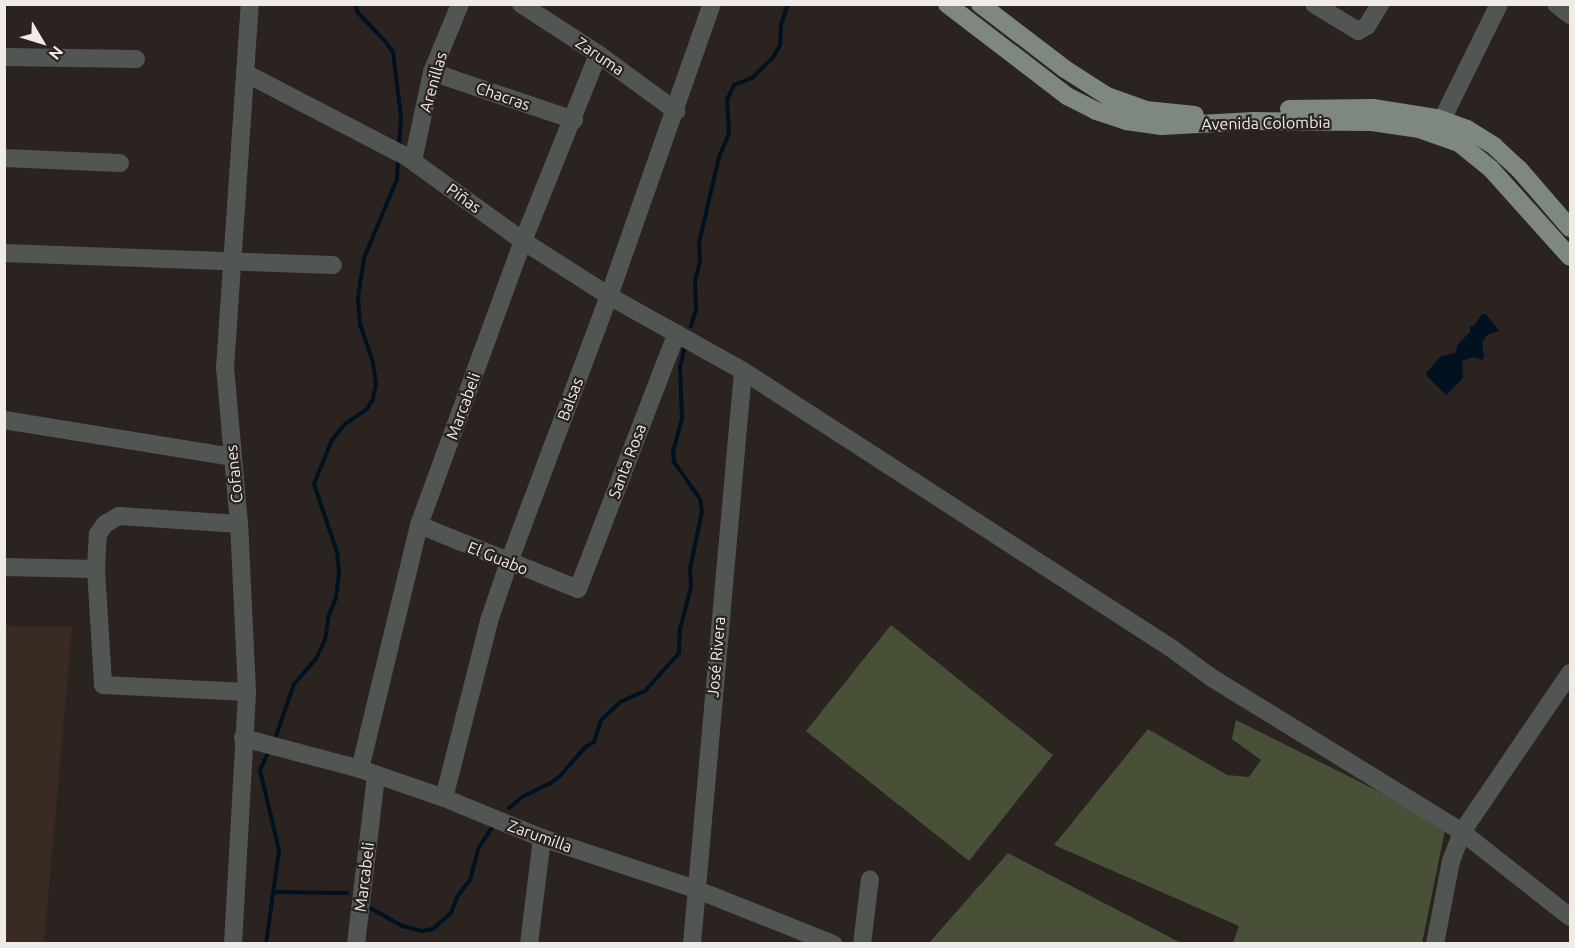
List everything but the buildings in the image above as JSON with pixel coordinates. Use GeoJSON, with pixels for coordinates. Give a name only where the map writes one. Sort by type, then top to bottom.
{"type":"FeatureCollection","features":[{"type":"Feature","properties":{"kind":"main road","name":"Avenida Colombia"},"geometry":{"type":"LineString","coordinates":[[947,4],[1067,96],[1096,111],[1126,121],[1162,126],[1254,121],[1372,122],[1467,129],[1494,146],[1570,228]]}},
{"type":"Feature","properties":{"kind":"main road","name":"Avenida Colombia"},"geometry":{"type":"LineString","coordinates":[[980,4],[1065,69],[1107,96],[1146,110],[1188,115],[1275,109],[1373,108],[1439,127],[1491,169],[1570,257]]}},
{"type":"Feature","properties":{"kind":"street","name":"Cofanes"},"geometry":{"type":"LineString","coordinates":[[233,944],[247,692],[239,525],[225,368],[250,4]]}},
{"type":"Feature","properties":{"kind":"street","name":"Arenillas"},"geometry":{"type":"LineString","coordinates":[[413,161],[432,72],[460,4]]}},
{"type":"Feature","properties":{"kind":"street","name":"Zaruma"},"geometry":{"type":"LineString","coordinates":[[520,4],[598,54],[676,111]]}},
{"type":"Feature","properties":{"kind":"street","name":"Balsas"},"geometry":{"type":"LineString","coordinates":[[444,798],[489,621],[676,111],[712,4]]}},
{"type":"Feature","properties":{"kind":"street"},"geometry":{"type":"LineString","coordinates":[[1314,4],[1358,31],[1367,26],[1380,4]]}},
{"type":"Feature","properties":{"kind":"street"},"geometry":{"type":"LineString","coordinates":[[1439,127],[1499,4]]}},
{"type":"Feature","properties":{"kind":"street"},"geometry":{"type":"LineString","coordinates":[[1556,4],[1570,15]]}},
{"type":"Feature","properties":{"kind":"street","name":"Marcabeli"},"geometry":{"type":"LineString","coordinates":[[356,944],[368,772],[419,525],[523,241],[574,120],[598,54]]}},
{"type":"Feature","properties":{"kind":"street"},"geometry":{"type":"LineString","coordinates":[[4,57],[136,59]]}},
{"type":"Feature","properties":{"kind":"street","name":"Chacras"},"geometry":{"type":"LineString","coordinates":[[432,72],[574,120]]}},
{"type":"Feature","properties":{"kind":"street","name":"Piñas"},"geometry":{"type":"LineString","coordinates":[[245,73],[413,161],[523,241],[609,296],[743,371],[1171,648],[1212,678],[1462,832],[1570,917]]}},
{"type":"Feature","properties":{"kind":"street"},"geometry":{"type":"LineString","coordinates":[[4,159],[120,163]]}},
{"type":"Feature","properties":{"kind":"street"},"geometry":{"type":"LineString","coordinates":[[4,254],[333,265]]}},
{"type":"Feature","properties":{"kind":"street","name":"Santa Rosa"},"geometry":{"type":"LineString","coordinates":[[578,589],[677,333]]}},
{"type":"Feature","properties":{"kind":"street","name":"José Rivera"},"geometry":{"type":"LineString","coordinates":[[692,944],[695,889],[743,371]]}},
{"type":"Feature","properties":{"kind":"street"},"geometry":{"type":"LineString","coordinates":[[4,420],[232,457]]}},
{"type":"Feature","properties":{"kind":"street"},"geometry":{"type":"LineString","coordinates":[[239,525],[119,516],[105,524],[98,534],[96,569],[103,685],[247,692]]}},
{"type":"Feature","properties":{"kind":"street","name":"El Guabo"},"geometry":{"type":"LineString","coordinates":[[419,525],[578,589]]}},
{"type":"Feature","properties":{"kind":"street"},"geometry":{"type":"LineString","coordinates":[[4,567],[96,569]]}},
{"type":"Feature","properties":{"kind":"street"},"geometry":{"type":"LineString","coordinates":[[1435,944],[1451,861],[1462,832],[1570,674]]}},
{"type":"Feature","properties":{"kind":"street","name":"Zarumilla"},"geometry":{"type":"LineString","coordinates":[[243,738],[263,741],[368,772],[444,798],[542,838],[695,889],[833,944]]}},
{"type":"Feature","properties":{"kind":"street"},"geometry":{"type":"LineString","coordinates":[[529,944],[542,838]]}},
{"type":"Feature","properties":{"kind":"street"},"geometry":{"type":"LineString","coordinates":[[862,944],[870,879]]}},
{"type":"Feature","properties":{"kind":"shaded area"},"geometry":{"type":"Polygon","coordinates":[[[5,626],[72,627],[44,943],[5,943],[5,626]]]}},
{"type":"Feature","properties":{"kind":"green space"},"geometry":{"type":"Polygon","coordinates":[[[891,625],[1053,755],[969,861],[806,731],[891,625]]]}},
{"type":"Feature","properties":{"kind":"green space"},"geometry":{"type":"Polygon","coordinates":[[[1236,720],[1446,825],[1422,943],[1233,943],[1239,926],[1054,845],[1148,729],[1227,775],[1249,777],[1261,760],[1232,739],[1236,720]]]}},
{"type":"Feature","properties":{"kind":"green space"},"geometry":{"type":"Polygon","coordinates":[[[1008,853],[1181,943],[929,943],[1008,853]]]}},
{"type":"Feature","properties":{"kind":"water"},"geometry":{"type":"Polygon","coordinates":[[[1482,314],[1486,314],[1499,331],[1488,334],[1482,342],[1484,356],[1482,360],[1474,357],[1462,361],[1463,378],[1446,395],[1427,376],[1427,372],[1441,356],[1455,353],[1458,344],[1470,332],[1470,326],[1474,326],[1482,314]]]}},
{"type":"Feature","properties":{"kind":"waterway"},"geometry":{"type":"LineString","coordinates":[[355,4],[358,13],[393,52],[401,117],[399,145]]}},
{"type":"Feature","properties":{"kind":"waterway"},"geometry":{"type":"LineString","coordinates":[[691,326],[696,310],[695,281],[700,261],[699,243],[719,157],[729,134],[727,100],[734,85],[752,78],[772,59],[780,45],[781,25],[788,4]]}},
{"type":"Feature","properties":{"kind":"waterway"},"geometry":{"type":"LineString","coordinates":[[274,742],[294,684],[316,659],[325,640],[329,615],[336,598],[339,573],[337,552],[314,484],[332,440],[345,424],[367,409],[373,399],[376,383],[372,359],[360,325],[358,298],[364,258],[397,179],[398,159]]}},
{"type":"Feature","properties":{"kind":"waterway"},"geometry":{"type":"LineString","coordinates":[[509,808],[524,796],[560,776],[584,748],[594,742],[601,720],[620,702],[645,691],[679,653],[680,629],[691,587],[690,569],[702,511],[700,499],[674,462],[673,452],[682,419],[680,367],[685,346]]}},
{"type":"Feature","properties":{"kind":"waterway"},"geometry":{"type":"LineString","coordinates":[[266,944],[279,850],[260,770],[269,751]]}},
{"type":"Feature","properties":{"kind":"waterway"},"geometry":{"type":"LineString","coordinates":[[370,908],[403,926],[422,931],[433,929],[451,913],[457,897],[470,880],[479,847],[492,828]]}},
{"type":"Feature","properties":{"kind":"waterway"},"geometry":{"type":"LineString","coordinates":[[274,892],[347,893]]}}]}
